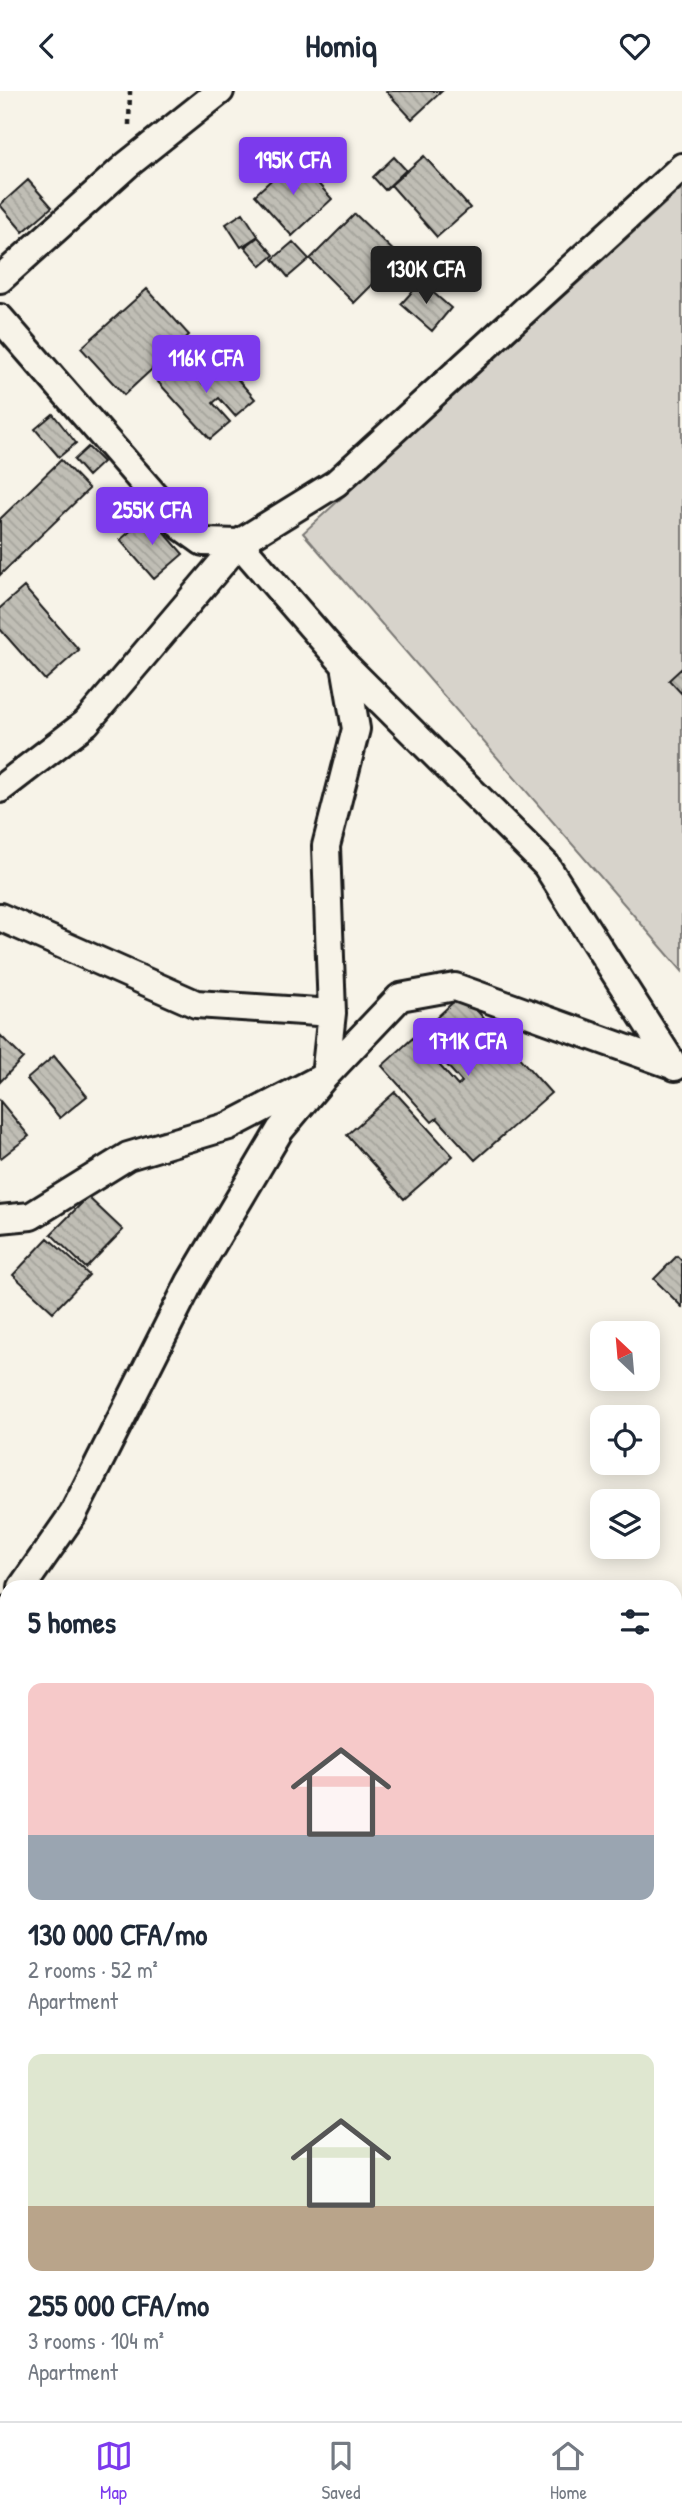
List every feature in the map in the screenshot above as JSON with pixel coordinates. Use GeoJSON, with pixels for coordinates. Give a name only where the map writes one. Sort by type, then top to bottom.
{"type":"FeatureCollection","features":[{"type":"Feature","properties":{"kind":"street"},"geometry":{"type":"LineString","coordinates":[[0,279],[127,165],[220,91]]}},
{"type":"Feature","properties":{"kind":"street"},"geometry":{"type":"LineString","coordinates":[[0,789],[86,723],[239,543],[336,483],[682,167]]}},
{"type":"Feature","properties":{"kind":"street"},"geometry":{"type":"LineString","coordinates":[[0,318],[181,527],[204,542],[239,543],[345,666],[546,865],[677,1070]]}},
{"type":"Feature","properties":{"kind":"street"},"geometry":{"type":"LineString","coordinates":[[325,1076],[332,1013],[326,846],[356,729],[345,666]]}},
{"type":"Feature","properties":{"kind":"street"},"geometry":{"type":"LineString","coordinates":[[0,917],[195,1004],[332,1013]]}},
{"type":"Feature","properties":{"kind":"street"},"geometry":{"type":"LineString","coordinates":[[27,1580],[73,1514],[190,1282],[280,1130],[325,1076],[400,997],[455,987],[677,1070]]}},
{"type":"Feature","properties":{"kind":"street"},"geometry":{"type":"LineString","coordinates":[[0,1219],[31,1216],[128,1156],[229,1126],[325,1076]]}},
{"type":"Feature","properties":{"kind":"shaded area"},"geometry":{"type":"Polygon","coordinates":[[[682,188],[682,971],[303,533],[682,188]]]}},
{"type":"Feature","properties":{"kind":"building"},"geometry":{"type":"Polygon","coordinates":[[[386,91],[442,91],[412,119],[386,91]]]}},
{"type":"Feature","properties":{"kind":"building"},"geometry":{"type":"Polygon","coordinates":[[[424,156],[470,208],[437,237],[391,185],[424,156]]]}},
{"type":"Feature","properties":{"kind":"building"},"geometry":{"type":"Polygon","coordinates":[[[394,157],[406,170],[385,190],[373,177],[394,157]]]}},
{"type":"Feature","properties":{"kind":"building"},"geometry":{"type":"Polygon","coordinates":[[[295,158],[332,199],[292,236],[255,195],[295,158]]]}},
{"type":"Feature","properties":{"kind":"building"},"geometry":{"type":"Polygon","coordinates":[[[28,180],[52,207],[23,232],[0,205],[28,180]]]}},
{"type":"Feature","properties":{"kind":"building"},"geometry":{"type":"Polygon","coordinates":[[[243,213],[258,236],[241,247],[226,224],[243,213]]]}},
{"type":"Feature","properties":{"kind":"building"},"geometry":{"type":"Polygon","coordinates":[[[355,214],[400,257],[354,303],[310,259],[355,214]]]}},
{"type":"Feature","properties":{"kind":"building"},"geometry":{"type":"Polygon","coordinates":[[[258,237],[274,255],[261,266],[245,247],[258,237]]]}},
{"type":"Feature","properties":{"kind":"building"},"geometry":{"type":"Polygon","coordinates":[[[293,242],[309,259],[288,277],[273,259],[293,242]]]}},
{"type":"Feature","properties":{"kind":"building"},"geometry":{"type":"Polygon","coordinates":[[[421,282],[451,308],[432,331],[401,304],[421,282]]]}},
{"type":"Feature","properties":{"kind":"building"},"geometry":{"type":"Polygon","coordinates":[[[147,289],[189,335],[124,395],[81,348],[147,289]]]}},
{"type":"Feature","properties":{"kind":"building"},"geometry":{"type":"Polygon","coordinates":[[[188,356],[199,368],[194,373],[203,384],[227,367],[255,399],[235,416],[219,398],[213,403],[230,422],[210,439],[158,382],[188,356]]]}},
{"type":"Feature","properties":{"kind":"building"},"geometry":{"type":"Polygon","coordinates":[[[53,414],[76,443],[59,457],[35,429],[53,414]]]}},
{"type":"Feature","properties":{"kind":"building"},"geometry":{"type":"Polygon","coordinates":[[[88,447],[103,462],[88,476],[74,460],[88,447]]]}},
{"type":"Feature","properties":{"kind":"building"},"geometry":{"type":"Polygon","coordinates":[[[61,460],[89,489],[0,575],[0,519],[61,460]]]}},
{"type":"Feature","properties":{"kind":"building"},"geometry":{"type":"Polygon","coordinates":[[[149,515],[183,554],[154,579],[120,540],[149,515]]]}},
{"type":"Feature","properties":{"kind":"building"},"geometry":{"type":"Polygon","coordinates":[[[24,587],[79,650],[45,680],[0,629],[0,608],[24,587]]]}},
{"type":"Feature","properties":{"kind":"building"},"geometry":{"type":"Polygon","coordinates":[[[682,668],[682,694],[669,680],[682,668]]]}},
{"type":"Feature","properties":{"kind":"building"},"geometry":{"type":"Polygon","coordinates":[[[462,994],[551,1093],[475,1160],[437,1118],[432,1122],[382,1066],[414,1037],[458,1086],[462,1082],[419,1034],[462,994]]]}},
{"type":"Feature","properties":{"kind":"building"},"geometry":{"type":"Polygon","coordinates":[[[0,1035],[23,1058],[0,1082],[0,1035]]]}},
{"type":"Feature","properties":{"kind":"building"},"geometry":{"type":"Polygon","coordinates":[[[54,1056],[87,1096],[60,1118],[27,1079],[54,1056]]]}},
{"type":"Feature","properties":{"kind":"building"},"geometry":{"type":"Polygon","coordinates":[[[395,1092],[453,1156],[404,1199],[347,1135],[395,1092]]]}},
{"type":"Feature","properties":{"kind":"building"},"geometry":{"type":"Polygon","coordinates":[[[0,1101],[29,1136],[1,1158],[0,1156],[0,1101]]]}},
{"type":"Feature","properties":{"kind":"building"},"geometry":{"type":"Polygon","coordinates":[[[88,1197],[123,1230],[86,1268],[51,1234],[88,1197]]]}},
{"type":"Feature","properties":{"kind":"building"},"geometry":{"type":"Polygon","coordinates":[[[48,1238],[89,1275],[53,1312],[13,1275],[48,1238]]]}},
{"type":"Feature","properties":{"kind":"building"},"geometry":{"type":"Polygon","coordinates":[[[677,1256],[682,1261],[682,1307],[654,1279],[677,1256]]]}}]}
